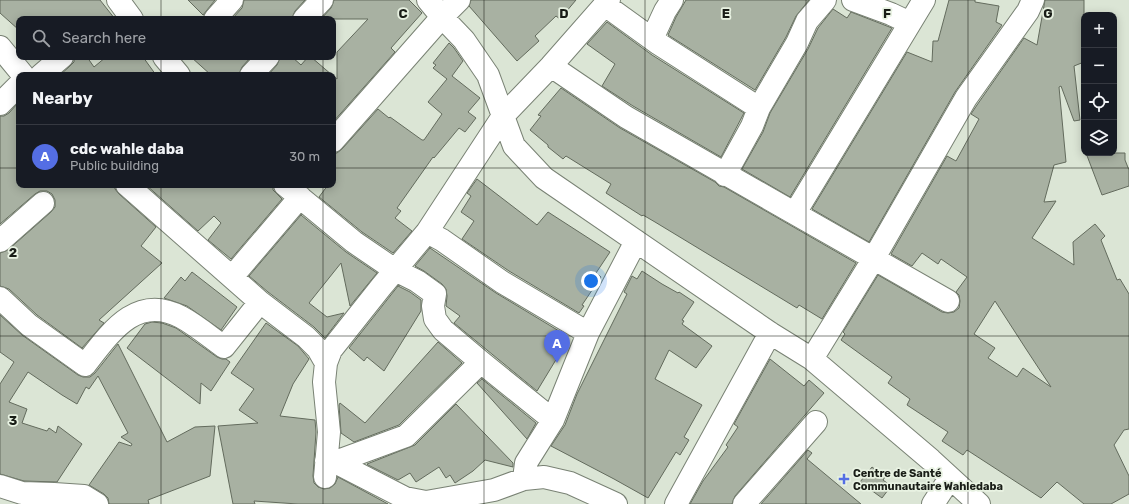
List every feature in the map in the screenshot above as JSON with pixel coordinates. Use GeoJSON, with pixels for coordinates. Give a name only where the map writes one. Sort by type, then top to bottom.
{"type":"FeatureCollection","features":[{"type":"Feature","properties":{"kind":"street"},"geometry":{"type":"LineString","coordinates":[[218,16],[232,0]]}},
{"type":"Feature","properties":{"kind":"street"},"geometry":{"type":"LineString","coordinates":[[307,16],[322,0]]}},
{"type":"Feature","properties":{"kind":"street"},"geometry":{"type":"LineString","coordinates":[[428,0],[464,40],[488,75],[514,146],[544,178],[770,333],[812,359],[931,460],[979,504]]}},
{"type":"Feature","properties":{"kind":"street"},"geometry":{"type":"LineString","coordinates":[[336,138],[442,17],[459,0]]}},
{"type":"Feature","properties":{"kind":"street"},"geometry":{"type":"LineString","coordinates":[[652,39],[665,11],[672,0]]}},
{"type":"Feature","properties":{"kind":"street"},"geometry":{"type":"LineString","coordinates":[[725,175],[752,126],[759,108],[797,43],[806,21],[825,0]]}},
{"type":"Feature","properties":{"kind":"street"},"geometry":{"type":"LineString","coordinates":[[853,0],[891,14],[910,23]]}},
{"type":"Feature","properties":{"kind":"street"},"geometry":{"type":"LineString","coordinates":[[795,213],[924,0]]}},
{"type":"Feature","properties":{"kind":"street"},"geometry":{"type":"LineString","coordinates":[[812,359],[874,258],[966,98],[1028,11],[1033,0]]}},
{"type":"Feature","properties":{"kind":"street"},"geometry":{"type":"LineString","coordinates":[[329,467],[329,432],[324,382],[326,363],[331,350],[427,232],[458,182],[503,116],[551,66],[607,3],[652,39],[759,108]]}},
{"type":"Feature","properties":{"kind":"street"},"geometry":{"type":"LineString","coordinates":[[0,47],[21,72]]}},
{"type":"Feature","properties":{"kind":"street"},"geometry":{"type":"LineString","coordinates":[[44,72],[58,60]]}},
{"type":"Feature","properties":{"kind":"street"},"geometry":{"type":"LineString","coordinates":[[254,72],[265,60]]}},
{"type":"Feature","properties":{"kind":"street"},"geometry":{"type":"LineString","coordinates":[[551,66],[626,117],[725,175],[795,213],[948,301]]}},
{"type":"Feature","properties":{"kind":"street"},"geometry":{"type":"LineString","coordinates":[[0,104],[16,89]]}},
{"type":"Feature","properties":{"kind":"street"},"geometry":{"type":"LineString","coordinates":[[130,188],[260,302],[306,337],[318,349],[326,363]]}},
{"type":"Feature","properties":{"kind":"street"},"geometry":{"type":"LineString","coordinates":[[232,277],[292,189],[354,242],[395,270],[417,281],[435,294],[433,306],[435,319],[443,330],[553,420]]}},
{"type":"Feature","properties":{"kind":"street"},"geometry":{"type":"LineString","coordinates":[[0,241],[42,204]]}},
{"type":"Feature","properties":{"kind":"street"},"geometry":{"type":"LineString","coordinates":[[427,232],[442,240],[502,282],[588,333]]}},
{"type":"Feature","properties":{"kind":"street"},"geometry":{"type":"LineString","coordinates":[[524,479],[526,463],[553,420],[588,333],[636,241]]}},
{"type":"Feature","properties":{"kind":"street"},"geometry":{"type":"LineString","coordinates":[[0,298],[29,325],[85,365],[110,334],[126,319],[145,310],[162,309],[182,317],[224,347],[260,302]]}},
{"type":"Feature","properties":{"kind":"street"},"geometry":{"type":"LineString","coordinates":[[676,504],[770,333]]}},
{"type":"Feature","properties":{"kind":"street"},"geometry":{"type":"LineString","coordinates":[[329,467],[406,436],[481,362]]}},
{"type":"Feature","properties":{"kind":"street"},"geometry":{"type":"LineString","coordinates":[[744,504],[816,422]]}},
{"type":"Feature","properties":{"kind":"street"},"geometry":{"type":"LineString","coordinates":[[329,467],[405,498],[426,502],[494,490],[524,479],[544,477],[570,484],[616,504]]}},
{"type":"Feature","properties":{"kind":"street"},"geometry":{"type":"LineString","coordinates":[[933,504],[950,478]]}},
{"type":"Feature","properties":{"kind":"street"},"geometry":{"type":"LineString","coordinates":[[0,486],[22,493],[84,496],[97,504]]}},
{"type":"Feature","properties":{"kind":"building"},"geometry":{"type":"Polygon","coordinates":[[[0,0],[100,0],[113,16],[16,16],[16,27],[0,13],[0,0]]]}},
{"type":"Feature","properties":{"kind":"building"},"geometry":{"type":"Polygon","coordinates":[[[188,0],[215,0],[203,15],[188,0]]]}},
{"type":"Feature","properties":{"kind":"building"},"geometry":{"type":"Polygon","coordinates":[[[244,0],[305,0],[295,11],[293,16],[235,16],[242,8],[244,0]]]}},
{"type":"Feature","properties":{"kind":"building"},"geometry":{"type":"Polygon","coordinates":[[[334,0],[409,0],[422,13],[391,48],[395,52],[336,119],[337,52],[368,19],[336,19],[336,16],[324,16],[331,8],[334,0]]]}},
{"type":"Feature","properties":{"kind":"building"},"geometry":{"type":"Polygon","coordinates":[[[471,0],[576,0],[560,19],[556,16],[535,36],[539,41],[517,61],[469,6],[471,0]]]}},
{"type":"Feature","properties":{"kind":"building"},"geometry":{"type":"Polygon","coordinates":[[[686,0],[809,0],[796,16],[786,37],[755,90],[668,35],[686,0]]]}},
{"type":"Feature","properties":{"kind":"building"},"geometry":{"type":"Polygon","coordinates":[[[949,0],[975,0],[975,2],[999,6],[996,22],[1002,25],[955,92],[869,242],[812,209],[907,52],[932,62],[933,41],[938,41],[949,0]]]}},
{"type":"Feature","properties":{"kind":"building"},"geometry":{"type":"Polygon","coordinates":[[[1045,0],[1084,0],[1084,12],[1081,12],[1081,63],[1074,66],[1080,120],[1074,121],[1061,86],[1059,87],[1066,162],[1054,165],[1044,202],[1056,201],[1032,238],[1074,265],[1073,242],[1095,224],[1105,236],[1101,240],[1117,280],[1120,279],[1129,294],[1129,429],[1124,430],[1114,445],[1129,476],[1129,494],[1111,504],[1084,504],[1057,482],[1041,498],[967,450],[963,455],[942,441],[948,432],[907,405],[910,399],[888,383],[892,377],[841,340],[845,334],[843,332],[878,275],[942,312],[954,312],[959,308],[959,295],[956,292],[967,277],[941,259],[938,264],[922,253],[912,266],[891,254],[947,156],[956,161],[979,119],[971,114],[1024,38],[1037,45],[1045,0]],[[995,301],[974,334],[995,348],[988,358],[1017,377],[1023,368],[1051,387],[995,301]]]}},
{"type":"Feature","properties":{"kind":"building"},"geometry":{"type":"Polygon","coordinates":[[[833,9],[847,18],[851,12],[892,28],[790,197],[742,169],[763,132],[770,113],[808,49],[818,28],[833,9]]]}},
{"type":"Feature","properties":{"kind":"building"},"geometry":{"type":"Polygon","coordinates":[[[607,22],[652,55],[744,113],[721,157],[633,106],[602,86],[615,64],[587,44],[607,22]]]}},
{"type":"Feature","properties":{"kind":"building"},"geometry":{"type":"Polygon","coordinates":[[[449,43],[454,48],[463,61],[452,76],[480,98],[468,112],[476,118],[465,132],[459,128],[434,158],[433,157],[397,208],[401,211],[395,218],[412,231],[393,253],[362,232],[319,197],[326,188],[336,188],[336,153],[342,149],[378,109],[389,118],[390,117],[424,140],[442,114],[428,102],[447,79],[433,68],[436,65],[433,63],[449,43]]]}},
{"type":"Feature","properties":{"kind":"building"},"geometry":{"type":"Polygon","coordinates":[[[74,60],[89,60],[94,67],[102,60],[145,60],[154,72],[63,72],[74,62],[74,60]]]}},
{"type":"Feature","properties":{"kind":"building"},"geometry":{"type":"Polygon","coordinates":[[[194,60],[248,60],[242,67],[240,72],[208,72],[194,60]]]}},
{"type":"Feature","properties":{"kind":"building"},"geometry":{"type":"Polygon","coordinates":[[[279,60],[295,60],[301,65],[305,60],[314,60],[328,72],[271,72],[277,65],[279,60]]]}},
{"type":"Feature","properties":{"kind":"building"},"geometry":{"type":"Polygon","coordinates":[[[561,88],[620,128],[856,263],[822,319],[799,305],[797,308],[655,222],[643,215],[642,216],[606,193],[611,184],[566,156],[563,159],[548,147],[548,145],[530,130],[541,116],[538,115],[561,88]]]}},
{"type":"Feature","properties":{"kind":"building"},"geometry":{"type":"Polygon","coordinates":[[[16,105],[16,188],[115,188],[119,194],[156,227],[141,246],[162,263],[99,320],[104,323],[82,348],[37,315],[9,289],[0,286],[0,253],[8,250],[55,207],[55,200],[52,194],[47,191],[40,191],[0,224],[0,116],[4,116],[16,105]]]}},
{"type":"Feature","properties":{"kind":"building"},"geometry":{"type":"Polygon","coordinates":[[[1117,153],[1125,153],[1125,160],[1129,170],[1129,186],[1102,195],[1087,156],[1117,156],[1117,153]]]}},
{"type":"Feature","properties":{"kind":"building"},"geometry":{"type":"Polygon","coordinates":[[[477,179],[537,225],[548,212],[610,252],[596,273],[601,277],[582,305],[584,306],[579,313],[509,271],[462,239],[474,221],[461,212],[471,196],[467,193],[477,179]]]}},
{"type":"Feature","properties":{"kind":"building"},"geometry":{"type":"Polygon","coordinates":[[[149,188],[273,188],[273,190],[282,199],[231,259],[208,240],[221,223],[214,216],[198,231],[149,188]]]}},
{"type":"Feature","properties":{"kind":"building"},"geometry":{"type":"Polygon","coordinates":[[[301,215],[346,252],[377,273],[350,306],[341,263],[309,303],[327,317],[344,313],[325,338],[314,327],[249,276],[301,215]]]}},
{"type":"Feature","properties":{"kind":"building"},"geometry":{"type":"Polygon","coordinates":[[[430,248],[496,293],[564,334],[560,340],[564,342],[556,357],[557,358],[537,391],[454,323],[460,316],[446,306],[446,289],[442,284],[415,266],[430,248]]]}},
{"type":"Feature","properties":{"kind":"building"},"geometry":{"type":"Polygon","coordinates":[[[642,271],[694,302],[682,320],[684,321],[682,324],[712,346],[696,368],[669,350],[655,379],[702,405],[684,437],[689,440],[680,455],[676,452],[648,498],[551,446],[565,425],[577,394],[627,294],[624,292],[632,276],[637,279],[642,271]]]}},
{"type":"Feature","properties":{"kind":"building"},"geometry":{"type":"Polygon","coordinates":[[[192,272],[237,307],[221,330],[187,306],[164,298],[181,277],[185,281],[192,272]]]}},
{"type":"Feature","properties":{"kind":"building"},"geometry":{"type":"Polygon","coordinates":[[[398,286],[421,300],[421,311],[384,371],[367,357],[364,361],[349,348],[398,286]]]}},
{"type":"Feature","properties":{"kind":"building"},"geometry":{"type":"Polygon","coordinates":[[[0,315],[22,335],[83,377],[90,377],[95,373],[118,344],[167,442],[195,427],[215,426],[210,476],[148,500],[149,504],[109,504],[108,498],[104,494],[89,485],[119,442],[131,446],[132,444],[121,437],[128,433],[98,376],[89,389],[86,387],[77,404],[28,372],[9,402],[27,409],[22,423],[47,431],[49,428],[56,433],[58,426],[82,444],[57,482],[24,481],[0,474],[0,384],[14,362],[0,352],[0,315]]]}},
{"type":"Feature","properties":{"kind":"building"},"geometry":{"type":"Polygon","coordinates":[[[152,322],[162,323],[176,328],[217,357],[226,359],[230,362],[211,391],[201,383],[200,404],[127,348],[145,324],[152,322]]]}},
{"type":"Feature","properties":{"kind":"building"},"geometry":{"type":"Polygon","coordinates":[[[266,323],[298,346],[309,359],[293,384],[280,416],[315,420],[314,483],[318,487],[324,489],[330,488],[335,484],[338,477],[388,504],[298,504],[254,501],[255,504],[233,504],[218,426],[258,423],[239,410],[254,389],[231,373],[266,323]]]}},
{"type":"Feature","properties":{"kind":"building"},"geometry":{"type":"Polygon","coordinates":[[[438,342],[462,363],[399,425],[354,442],[341,433],[340,403],[365,423],[438,342]]]}},
{"type":"Feature","properties":{"kind":"building"},"geometry":{"type":"Polygon","coordinates":[[[770,359],[804,386],[809,380],[824,393],[735,496],[732,504],[690,504],[703,481],[728,447],[726,445],[738,427],[734,424],[770,359]]]}},
{"type":"Feature","properties":{"kind":"building"},"geometry":{"type":"Polygon","coordinates":[[[482,379],[536,423],[527,439],[477,383],[482,379]]]}},
{"type":"Feature","properties":{"kind":"building"},"geometry":{"type":"Polygon","coordinates":[[[456,404],[513,463],[513,467],[485,460],[473,471],[455,483],[450,475],[446,478],[439,467],[416,482],[410,473],[398,480],[367,464],[415,445],[456,404]]]}},
{"type":"Feature","properties":{"kind":"building"},"geometry":{"type":"Polygon","coordinates":[[[808,450],[812,453],[807,459],[861,504],[761,504],[808,450]]]}},
{"type":"Feature","properties":{"kind":"building"},"geometry":{"type":"Polygon","coordinates":[[[872,467],[885,477],[883,480],[891,486],[882,498],[860,482],[872,467]]]}},
{"type":"Feature","properties":{"kind":"place","name":"cdc wahle daba"},"geometry":{"type":"Point","coordinates":[557,363]}},
{"type":"Feature","properties":{"kind":"place","name":"Centre de Santé Communautaire Wahledaba"},"geometry":{"type":"Point","coordinates":[844,479]}}]}
